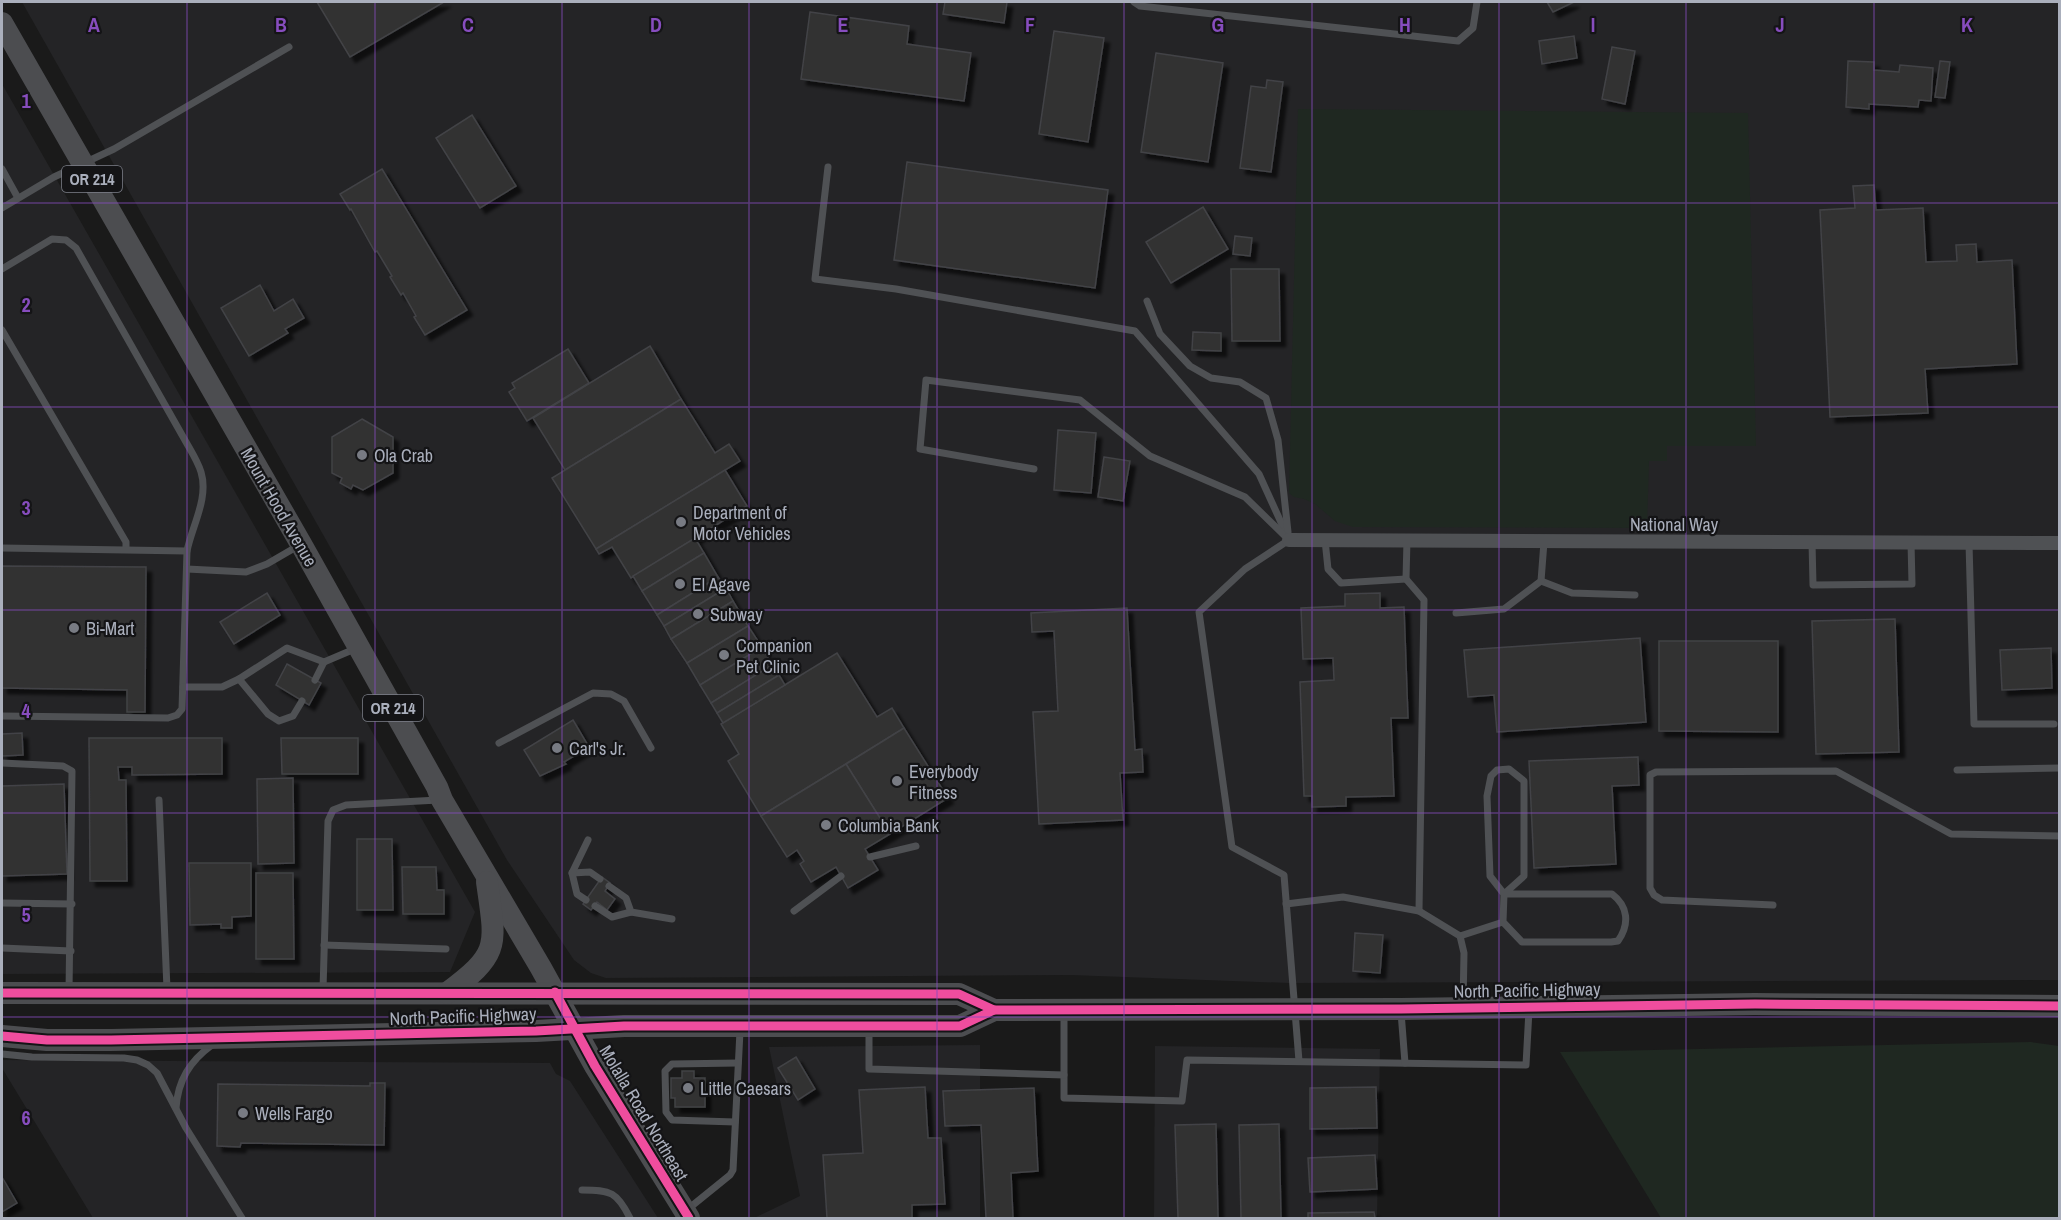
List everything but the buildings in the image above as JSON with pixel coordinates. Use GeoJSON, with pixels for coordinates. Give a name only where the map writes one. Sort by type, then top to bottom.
{"type":"FeatureCollection","features":[{"type":"Feature","properties":{"kind":"main road","name":"Mount Hood Avenue"},"geometry":{"type":"LineString","coordinates":[[2,23],[301,544],[437,787],[442,800],[555,993]]}},
{"type":"Feature","properties":{"kind":"main road","name":"OR 214"},"geometry":{"type":"LineString","coordinates":[[447,993],[474,971],[491,949],[493,926],[486,872]]}},
{"type":"Feature","properties":{"kind":"main road","name":"North Pacific Highway"},"geometry":{"type":"LineString","coordinates":[[2,993],[959,994],[994,1010],[1401,1009],[1755,1004],[2060,1006]]}},
{"type":"Feature","properties":{"kind":"main road","name":"Molalla Road Northeast"},"geometry":{"type":"LineString","coordinates":[[555,993],[595,1066],[687,1215]]}},
{"type":"Feature","properties":{"kind":"main road"},"geometry":{"type":"LineString","coordinates":[[868,994],[869,1026]]}},
{"type":"Feature","properties":{"kind":"main road","name":"North Pacific Highway"},"geometry":{"type":"LineString","coordinates":[[2,1036],[47,1040],[100,1040],[375,1035],[624,1026],[960,1026],[994,1010]]}},
{"type":"Feature","properties":{"kind":"street","name":"National Way"},"geometry":{"type":"LineString","coordinates":[[1289,540],[2060,543]]}},
{"type":"Feature","properties":{"kind":"lane"},"geometry":{"type":"LineString","coordinates":[[1134,2],[1140,6],[1458,41],[1473,28],[1477,2]]}},
{"type":"Feature","properties":{"kind":"lane"},"geometry":{"type":"LineString","coordinates":[[2,208],[54,177],[114,149],[289,47]]}},
{"type":"Feature","properties":{"kind":"lane"},"geometry":{"type":"LineString","coordinates":[[828,167],[815,279],[896,289],[1135,332],[1259,474],[1289,540]]}},
{"type":"Feature","properties":{"kind":"lane"},"geometry":{"type":"LineString","coordinates":[[2,169],[18,198]]}},
{"type":"Feature","properties":{"kind":"lane"},"geometry":{"type":"LineString","coordinates":[[2,269],[52,239],[66,240],[76,248],[186,442],[201,473],[203,497],[187,551],[182,708],[177,716],[168,718],[2,716]]}},
{"type":"Feature","properties":{"kind":"lane"},"geometry":{"type":"LineString","coordinates":[[1147,301],[1160,334],[1190,366],[1211,378],[1240,382],[1266,398],[1278,440],[1289,540]]}},
{"type":"Feature","properties":{"kind":"lane"},"geometry":{"type":"LineString","coordinates":[[2,330],[126,542],[126,549]]}},
{"type":"Feature","properties":{"kind":"lane"},"geometry":{"type":"LineString","coordinates":[[1034,469],[920,449],[926,380],[1080,400],[1150,456],[1245,497],[1289,540]]}},
{"type":"Feature","properties":{"kind":"lane"},"geometry":{"type":"LineString","coordinates":[[1289,540],[1245,569],[1199,612],[1232,847],[1284,875],[1293,1009],[1299,1061]]}},
{"type":"Feature","properties":{"kind":"lane"},"geometry":{"type":"LineString","coordinates":[[1325,540],[1328,569],[1341,583],[1406,579]]}},
{"type":"Feature","properties":{"kind":"lane"},"geometry":{"type":"LineString","coordinates":[[1407,540],[1406,579],[1424,600],[1419,911]]}},
{"type":"Feature","properties":{"kind":"lane"},"geometry":{"type":"LineString","coordinates":[[1456,613],[1504,609],[1541,581],[1544,542]]}},
{"type":"Feature","properties":{"kind":"lane"},"geometry":{"type":"LineString","coordinates":[[1812,542],[1813,585],[1912,584],[1911,542]]}},
{"type":"Feature","properties":{"kind":"lane"},"geometry":{"type":"LineString","coordinates":[[1969,543],[1974,724],[2054,724]]}},
{"type":"Feature","properties":{"kind":"lane"},"geometry":{"type":"LineString","coordinates":[[187,569],[246,572],[267,564],[301,544]]}},
{"type":"Feature","properties":{"kind":"lane"},"geometry":{"type":"LineString","coordinates":[[2,548],[187,551]]}},
{"type":"Feature","properties":{"kind":"lane"},"geometry":{"type":"LineString","coordinates":[[1541,581],[1572,593],[1635,595]]}},
{"type":"Feature","properties":{"kind":"lane"},"geometry":{"type":"LineString","coordinates":[[315,680],[324,662],[359,647]]}},
{"type":"Feature","properties":{"kind":"lane"},"geometry":{"type":"LineString","coordinates":[[183,687],[222,687],[287,648],[324,662]]}},
{"type":"Feature","properties":{"kind":"lane"},"geometry":{"type":"LineString","coordinates":[[238,679],[268,714],[279,721],[293,716],[302,701]]}},
{"type":"Feature","properties":{"kind":"lane"},"geometry":{"type":"LineString","coordinates":[[500,743],[593,693],[611,694],[624,701],[651,748]]}},
{"type":"Feature","properties":{"kind":"lane"},"geometry":{"type":"LineString","coordinates":[[2,763],[63,766],[72,771],[69,993]]}},
{"type":"Feature","properties":{"kind":"lane"},"geometry":{"type":"LineString","coordinates":[[1957,770],[2060,768]]}},
{"type":"Feature","properties":{"kind":"lane"},"geometry":{"type":"LineString","coordinates":[[1504,894],[1524,876],[1524,781],[1509,769],[1497,770],[1491,776],[1487,796],[1490,876],[1504,894],[1503,921],[1522,942],[1618,941],[1626,926],[1624,909],[1619,899],[1612,894],[1504,894]]}},
{"type":"Feature","properties":{"kind":"lane"},"geometry":{"type":"LineString","coordinates":[[1773,905],[1662,900],[1654,896],[1650,888],[1650,775],[1656,771],[1836,771],[1951,834],[2060,836]]}},
{"type":"Feature","properties":{"kind":"lane"},"geometry":{"type":"LineString","coordinates":[[159,800],[167,992]]}},
{"type":"Feature","properties":{"kind":"lane"},"geometry":{"type":"LineString","coordinates":[[323,992],[328,821],[333,810],[346,805],[442,800]]}},
{"type":"Feature","properties":{"kind":"lane"},"geometry":{"type":"LineString","coordinates":[[586,900],[577,894],[572,873],[588,840]]}},
{"type":"Feature","properties":{"kind":"lane"},"geometry":{"type":"LineString","coordinates":[[870,857],[916,846]]}},
{"type":"Feature","properties":{"kind":"lane"},"geometry":{"type":"LineString","coordinates":[[572,873],[591,872],[600,879]]}},
{"type":"Feature","properties":{"kind":"lane"},"geometry":{"type":"LineString","coordinates":[[794,911],[841,876]]}},
{"type":"Feature","properties":{"kind":"lane"},"geometry":{"type":"LineString","coordinates":[[609,885],[626,898],[631,912]]}},
{"type":"Feature","properties":{"kind":"lane"},"geometry":{"type":"LineString","coordinates":[[1286,904],[1343,897],[1419,911],[1460,936],[1464,953],[1462,1008]]}},
{"type":"Feature","properties":{"kind":"lane"},"geometry":{"type":"LineString","coordinates":[[2,903],[72,904]]}},
{"type":"Feature","properties":{"kind":"lane"},"geometry":{"type":"LineString","coordinates":[[595,906],[612,917],[631,912],[672,918]]}},
{"type":"Feature","properties":{"kind":"lane"},"geometry":{"type":"LineString","coordinates":[[1460,936],[1503,921]]}},
{"type":"Feature","properties":{"kind":"lane"},"geometry":{"type":"LineString","coordinates":[[324,945],[446,949]]}},
{"type":"Feature","properties":{"kind":"lane"},"geometry":{"type":"LineString","coordinates":[[2,948],[70,951]]}},
{"type":"Feature","properties":{"kind":"lane"},"geometry":{"type":"LineString","coordinates":[[1064,1010],[1064,1098],[1182,1101],[1187,1060],[1526,1065],[1529,1006]]}},
{"type":"Feature","properties":{"kind":"lane"},"geometry":{"type":"LineString","coordinates":[[1401,1009],[1405,1063]]}},
{"type":"Feature","properties":{"kind":"lane"},"geometry":{"type":"LineString","coordinates":[[687,1215],[730,1175],[732,1170],[740,1025]]}},
{"type":"Feature","properties":{"kind":"lane"},"geometry":{"type":"LineString","coordinates":[[869,1026],[869,1069],[1064,1075]]}},
{"type":"Feature","properties":{"kind":"lane"},"geometry":{"type":"LineString","coordinates":[[176,1111],[180,1087],[186,1071],[201,1054],[228,1037]]}},
{"type":"Feature","properties":{"kind":"lane"},"geometry":{"type":"LineString","coordinates":[[2,1054],[32,1057],[124,1058],[148,1065],[157,1073],[176,1111],[242,1218]]}},
{"type":"Feature","properties":{"kind":"lane"},"geometry":{"type":"LineString","coordinates":[[735,1122],[672,1120],[666,1112],[665,1071],[667,1066],[672,1064],[738,1063]]}},
{"type":"Feature","properties":{"kind":"lane"},"geometry":{"type":"LineString","coordinates":[[582,1190],[612,1193],[623,1204],[630,1218]]}},
{"type":"Feature","properties":{"kind":"shaded area"},"geometry":{"type":"Polygon","coordinates":[[[22,2],[2059,2],[2059,980],[1289,983],[1071,975],[606,978],[591,973],[574,960],[507,860],[22,2]]]}},
{"type":"Feature","properties":{"kind":"shaded area"},"geometry":{"type":"Polygon","coordinates":[[[2,84],[475,912],[450,972],[2,974],[2,84]]]}},
{"type":"Feature","properties":{"kind":"shaded area"},"geometry":{"type":"Polygon","coordinates":[[[1298,109],[1748,113],[1756,446],[1667,446],[1667,461],[1649,461],[1647,528],[1353,527],[1335,521],[1315,504],[1294,497],[1289,493],[1298,109]]]}},
{"type":"Feature","properties":{"kind":"shaded area"},"geometry":{"type":"Polygon","coordinates":[[[2031,1042],[2059,1046],[2059,1218],[1661,1218],[1560,1052],[2031,1042]]]}},
{"type":"Feature","properties":{"kind":"shaded area"},"geometry":{"type":"Polygon","coordinates":[[[980,1045],[980,1218],[754,1218],[800,1196],[769,1047],[980,1045]]]}},
{"type":"Feature","properties":{"kind":"shaded area"},"geometry":{"type":"Polygon","coordinates":[[[1155,1046],[1380,1049],[1377,1218],[1154,1218],[1155,1046]]]}},
{"type":"Feature","properties":{"kind":"shaded area"},"geometry":{"type":"Polygon","coordinates":[[[2,1060],[550,1063],[556,1074],[570,1081],[658,1218],[93,1218],[2,1068],[2,1060]]]}},
{"type":"Feature","properties":{"kind":"cycle path"},"geometry":{"type":"LineString","coordinates":[[555,992],[595,1066],[689,1218]]}},
{"type":"Feature","properties":{"kind":"cycle path"},"geometry":{"type":"LineString","coordinates":[[2,993],[959,994],[994,1010],[1401,1009],[1755,1004],[2060,1006]]}},
{"type":"Feature","properties":{"kind":"cycle path"},"geometry":{"type":"LineString","coordinates":[[2,1036],[47,1040],[111,1040],[536,1031],[624,1026],[960,1026],[994,1010]]}},
{"type":"Feature","properties":{"kind":"place","name":"Ola Crab"},"geometry":{"type":"Point","coordinates":[362,455]}},
{"type":"Feature","properties":{"kind":"place","name":"Department of Motor Vehicles"},"geometry":{"type":"Point","coordinates":[681,522]}},
{"type":"Feature","properties":{"kind":"place","name":"El Agave"},"geometry":{"type":"Point","coordinates":[680,584]}},
{"type":"Feature","properties":{"kind":"place","name":"Subway"},"geometry":{"type":"Point","coordinates":[698,614]}},
{"type":"Feature","properties":{"kind":"place","name":"Bi-Mart"},"geometry":{"type":"Point","coordinates":[74,628]}},
{"type":"Feature","properties":{"kind":"place","name":"Companion Pet Clinic"},"geometry":{"type":"Point","coordinates":[724,655]}},
{"type":"Feature","properties":{"kind":"place","name":"Carl's Jr."},"geometry":{"type":"Point","coordinates":[557,748]}},
{"type":"Feature","properties":{"kind":"place","name":"Everybody Fitness"},"geometry":{"type":"Point","coordinates":[897,781]}},
{"type":"Feature","properties":{"kind":"place","name":"Columbia Bank"},"geometry":{"type":"Point","coordinates":[826,825]}},
{"type":"Feature","properties":{"kind":"place","name":"Little Caesars"},"geometry":{"type":"Point","coordinates":[688,1088]}},
{"type":"Feature","properties":{"kind":"place","name":"Wells Fargo"},"geometry":{"type":"Point","coordinates":[243,1113]}}]}
